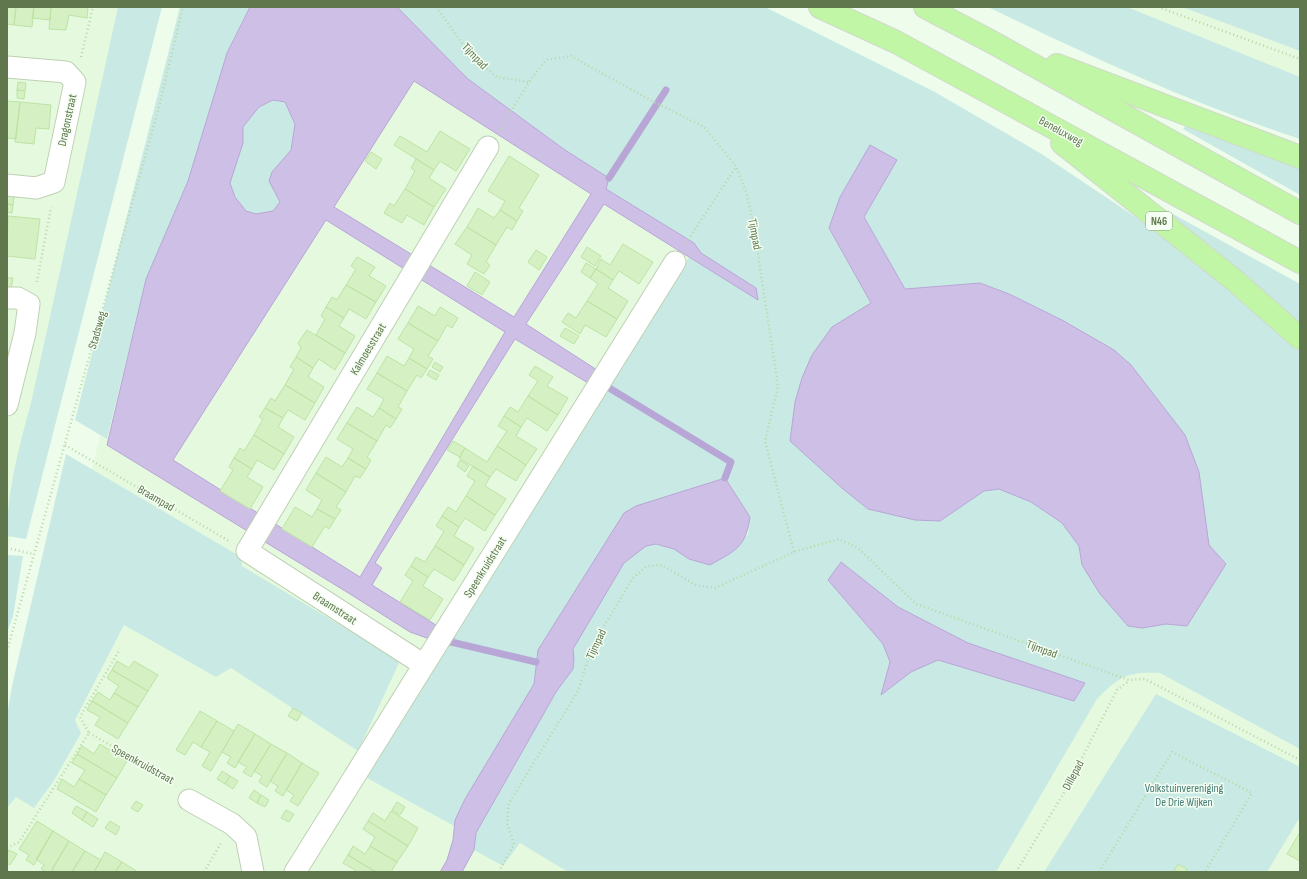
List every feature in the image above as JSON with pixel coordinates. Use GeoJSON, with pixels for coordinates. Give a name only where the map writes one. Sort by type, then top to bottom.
{"type":"FeatureCollection","features":[{"type":"Feature","properties":{"kind":"highway","name":"Beneluxweg"},"geometry":{"type":"LineString","coordinates":[[820,7],[896,42],[1300,262]]}},
{"type":"Feature","properties":{"kind":"highway"},"geometry":{"type":"LineString","coordinates":[[925,7],[990,41],[1300,213]]}},
{"type":"Feature","properties":{"kind":"highway"},"geometry":{"type":"LineString","coordinates":[[990,41],[1300,157]]}},
{"type":"Feature","properties":{"kind":"highway","name":"N46"},"geometry":{"type":"LineString","coordinates":[[1016,106],[1233,279],[1300,338]]}},
{"type":"Feature","properties":{"kind":"street","name":"Dragonstraat"},"geometry":{"type":"LineString","coordinates":[[7,66],[66,72],[75,82],[54,182]]}},
{"type":"Feature","properties":{"kind":"street","name":"Kalmoesstraat"},"geometry":{"type":"LineString","coordinates":[[251,544],[488,147]]}},
{"type":"Feature","properties":{"kind":"street"},"geometry":{"type":"LineString","coordinates":[[7,185],[36,188],[54,182]]}},
{"type":"Feature","properties":{"kind":"street","name":"Speenkruidstraat"},"geometry":{"type":"LineString","coordinates":[[295,872],[674,262]]}},
{"type":"Feature","properties":{"kind":"street"},"geometry":{"type":"LineString","coordinates":[[7,298],[18,298],[29,304],[25,333],[7,405]]}},
{"type":"Feature","properties":{"kind":"street","name":"Braamstraat"},"geometry":{"type":"LineString","coordinates":[[251,544],[424,665]]}},
{"type":"Feature","properties":{"kind":"street"},"geometry":{"type":"LineString","coordinates":[[190,800],[232,824],[246,838],[254,872]]}},
{"type":"Feature","properties":{"kind":"path"},"geometry":{"type":"LineString","coordinates":[[75,82],[93,7]]}},
{"type":"Feature","properties":{"kind":"path","name":"Stadsweg"},"geometry":{"type":"LineString","coordinates":[[7,651],[159,108],[183,7]]}},
{"type":"Feature","properties":{"kind":"path","name":"Tijmpad"},"geometry":{"type":"LineString","coordinates":[[436,7],[470,54],[497,77],[529,82]]}},
{"type":"Feature","properties":{"kind":"path"},"geometry":{"type":"LineString","coordinates":[[1158,7],[1300,59]]}},
{"type":"Feature","properties":{"kind":"path","name":"Tijmpad"},"geometry":{"type":"LineString","coordinates":[[513,109],[529,82],[546,60],[571,56],[664,108],[704,127],[736,166],[746,192],[754,221],[778,386],[765,441],[794,552]]}},
{"type":"Feature","properties":{"kind":"path"},"geometry":{"type":"LineString","coordinates":[[693,232],[736,166]]}},
{"type":"Feature","properties":{"kind":"path"},"geometry":{"type":"LineString","coordinates":[[29,304],[36,286],[53,196],[54,182]]}},
{"type":"Feature","properties":{"kind":"path","name":"Braampad"},"geometry":{"type":"LineString","coordinates":[[65,445],[251,544]]}},
{"type":"Feature","properties":{"kind":"path","name":"Tijmpad"},"geometry":{"type":"LineString","coordinates":[[499,872],[514,844],[507,823],[509,803],[578,691],[593,644],[633,578],[647,566],[662,565],[696,585],[715,588],[794,552],[839,539],[858,548],[916,604],[1129,680],[1145,679],[1300,760]]}},
{"type":"Feature","properties":{"kind":"path"},"geometry":{"type":"LineString","coordinates":[[7,548],[33,554]]}},
{"type":"Feature","properties":{"kind":"path"},"geometry":{"type":"LineString","coordinates":[[7,848],[20,842],[89,733],[80,718],[120,649]]}},
{"type":"Feature","properties":{"kind":"path","name":"Dillepad"},"geometry":{"type":"LineString","coordinates":[[1016,872],[1065,791],[1117,690],[1129,680]]}},
{"type":"Feature","properties":{"kind":"path","name":"Speenkruidstraat"},"geometry":{"type":"LineString","coordinates":[[89,733],[181,786],[190,800]]}},
{"type":"Feature","properties":{"kind":"path"},"geometry":{"type":"LineString","coordinates":[[1099,872],[1172,752],[1252,793],[1205,872]]}},
{"type":"Feature","properties":{"kind":"path"},"geometry":{"type":"LineString","coordinates":[[204,872],[232,824]]}},
{"type":"Feature","properties":{"kind":"shaded area"},"geometry":{"type":"Polygon","coordinates":[[[7,7],[140,7],[7,552],[7,7]]]}},
{"type":"Feature","properties":{"kind":"shaded area"},"geometry":{"type":"Polygon","coordinates":[[[209,7],[668,7],[1300,420],[1300,872],[7,872],[7,745],[32,705],[209,7]]]}},
{"type":"Feature","properties":{"kind":"shaded area"},"geometry":{"type":"Polygon","coordinates":[[[250,7],[397,7],[468,79],[565,150],[609,178],[606,189],[694,243],[701,253],[756,288],[758,300],[604,204],[526,324],[597,370],[588,383],[515,339],[375,563],[382,568],[372,585],[455,637],[449,646],[410,632],[107,445],[146,279],[188,181],[227,53],[250,7]],[[414,81],[334,207],[514,317],[591,194],[414,81]],[[273,100],[259,107],[243,127],[243,143],[230,183],[235,197],[246,211],[256,214],[273,211],[280,202],[269,181],[272,172],[291,150],[295,124],[285,102],[273,100]],[[326,220],[173,460],[360,577],[505,332],[326,220]]]}},
{"type":"Feature","properties":{"kind":"shaded area"},"geometry":{"type":"Polygon","coordinates":[[[1033,7],[1300,7],[1300,133],[1033,7]]]}},
{"type":"Feature","properties":{"kind":"shaded area"},"geometry":{"type":"Polygon","coordinates":[[[870,145],[897,160],[864,217],[905,289],[980,283],[1009,294],[1062,320],[1114,350],[1131,365],[1185,435],[1199,472],[1209,545],[1226,564],[1187,626],[1166,624],[1142,628],[1128,626],[1100,594],[1082,565],[1079,546],[1062,523],[1031,502],[999,489],[984,491],[940,521],[915,520],[868,509],[843,489],[790,441],[795,402],[802,378],[812,355],[832,327],[871,303],[829,228],[840,197],[870,145]]]}},
{"type":"Feature","properties":{"kind":"shaded area"},"geometry":{"type":"Polygon","coordinates":[[[725,478],[750,517],[746,535],[742,542],[733,552],[710,565],[689,559],[674,549],[656,544],[646,546],[624,563],[573,649],[573,669],[556,692],[476,833],[474,850],[462,872],[440,872],[447,860],[453,840],[455,820],[465,799],[534,684],[538,650],[624,513],[636,506],[725,478]]]}},
{"type":"Feature","properties":{"kind":"shaded area"},"geometry":{"type":"Polygon","coordinates":[[[841,562],[898,607],[968,643],[1085,683],[1074,701],[938,660],[911,672],[881,695],[890,662],[883,644],[828,580],[841,562]]]}},
{"type":"Feature","properties":{"kind":"green space"},"geometry":{"type":"Polygon","coordinates":[[[118,7],[162,7],[26,539],[7,536],[9,502],[14,469],[31,403],[118,7]]]}},
{"type":"Feature","properties":{"kind":"green space"},"geometry":{"type":"Polygon","coordinates":[[[180,7],[250,7],[227,53],[188,181],[146,279],[107,439],[75,420],[180,7]]]}},
{"type":"Feature","properties":{"kind":"green space"},"geometry":{"type":"Polygon","coordinates":[[[397,7],[765,7],[933,91],[1040,153],[1149,226],[1232,291],[1300,350],[1300,749],[1160,673],[1139,673],[1118,680],[1097,699],[996,872],[568,872],[520,843],[503,866],[474,850],[476,833],[556,692],[573,669],[573,649],[624,563],[646,546],[656,544],[674,549],[689,559],[748,535],[750,517],[636,506],[536,662],[534,684],[465,799],[455,820],[454,826],[367,778],[689,257],[757,299],[701,253],[694,243],[605,189],[608,178],[565,150],[468,79],[397,7]],[[896,160],[829,228],[871,303],[832,327],[790,441],[843,489],[868,509],[940,521],[984,491],[999,489],[1031,502],[1062,523],[1079,546],[1082,565],[1100,594],[1128,626],[1142,628],[1166,624],[1187,626],[1226,564],[1209,545],[1199,472],[1185,435],[1114,350],[1062,320],[1009,294],[980,283],[905,289],[864,217],[896,160]],[[840,563],[828,580],[883,644],[890,662],[881,695],[911,672],[938,660],[1074,701],[1085,683],[968,643],[898,607],[840,563]]]}},
{"type":"Feature","properties":{"kind":"green space"},"geometry":{"type":"Polygon","coordinates":[[[988,7],[1127,7],[1300,77],[1300,139],[1181,95],[1064,43],[988,7]]]}},
{"type":"Feature","properties":{"kind":"green space"},"geometry":{"type":"Polygon","coordinates":[[[1182,7],[1300,7],[1300,51],[1182,7]]]}},
{"type":"Feature","properties":{"kind":"green space"},"geometry":{"type":"Polygon","coordinates":[[[273,100],[285,102],[295,124],[291,150],[272,172],[269,181],[280,202],[273,211],[256,214],[246,211],[235,197],[230,183],[243,143],[243,127],[259,107],[273,100]]]}},
{"type":"Feature","properties":{"kind":"green space"},"geometry":{"type":"Polygon","coordinates":[[[1188,123],[1300,165],[1300,195],[1183,129],[1188,123]]]}},
{"type":"Feature","properties":{"kind":"green space"},"geometry":{"type":"Polygon","coordinates":[[[1164,209],[1300,284],[1300,325],[1161,213],[1164,209]]]}},
{"type":"Feature","properties":{"kind":"green space"},"geometry":{"type":"Polygon","coordinates":[[[66,454],[241,557],[242,566],[400,661],[358,751],[231,668],[216,677],[124,625],[75,720],[81,733],[53,782],[34,808],[16,797],[7,808],[7,715],[12,686],[66,454]]]}},
{"type":"Feature","properties":{"kind":"green space"},"geometry":{"type":"Polygon","coordinates":[[[7,555],[23,556],[13,616],[7,633],[7,555]]]}},
{"type":"Feature","properties":{"kind":"green space","name":"Volkstuinvereniging De Drie Wijken"},"geometry":{"type":"Polygon","coordinates":[[[1156,694],[1300,767],[1300,817],[1267,872],[1044,872],[1156,694]]]}},
{"type":"Feature","properties":{"kind":"building"},"geometry":{"type":"Polygon","coordinates":[[[7,7],[16,7],[14,25],[7,24],[7,7]]]}},
{"type":"Feature","properties":{"kind":"building"},"geometry":{"type":"Polygon","coordinates":[[[16,7],[34,7],[32,27],[14,25],[16,7]]]}},
{"type":"Feature","properties":{"kind":"building"},"geometry":{"type":"Polygon","coordinates":[[[34,7],[51,7],[50,20],[32,18],[34,7]]]}},
{"type":"Feature","properties":{"kind":"building"},"geometry":{"type":"Polygon","coordinates":[[[51,7],[88,7],[87,18],[69,15],[66,30],[49,29],[51,7]]]}},
{"type":"Feature","properties":{"kind":"building"},"geometry":{"type":"Polygon","coordinates":[[[18,82],[26,83],[25,91],[17,90],[18,82]]]}},
{"type":"Feature","properties":{"kind":"building"},"geometry":{"type":"Polygon","coordinates":[[[17,90],[25,91],[24,99],[17,98],[17,90]]]}},
{"type":"Feature","properties":{"kind":"building"},"geometry":{"type":"Polygon","coordinates":[[[7,101],[20,102],[16,139],[7,138],[7,101]]]}},
{"type":"Feature","properties":{"kind":"building"},"geometry":{"type":"Polygon","coordinates":[[[20,102],[51,105],[49,129],[36,128],[34,144],[15,142],[20,102]]]}},
{"type":"Feature","properties":{"kind":"building"},"geometry":{"type":"Polygon","coordinates":[[[440,131],[470,149],[456,171],[440,161],[434,170],[394,145],[400,136],[427,152],[440,131]]]}},
{"type":"Feature","properties":{"kind":"building"},"geometry":{"type":"Polygon","coordinates":[[[371,152],[382,159],[376,169],[365,161],[371,152]]]}},
{"type":"Feature","properties":{"kind":"building"},"geometry":{"type":"Polygon","coordinates":[[[509,156],[539,175],[519,208],[523,211],[517,221],[500,210],[505,201],[488,191],[509,156]]]}},
{"type":"Feature","properties":{"kind":"building"},"geometry":{"type":"Polygon","coordinates":[[[416,159],[434,170],[429,178],[446,189],[434,207],[405,189],[415,171],[411,168],[416,159]]]}},
{"type":"Feature","properties":{"kind":"building"},"geometry":{"type":"Polygon","coordinates":[[[405,189],[434,207],[424,225],[407,215],[402,223],[384,213],[390,203],[394,206],[405,189]]]}},
{"type":"Feature","properties":{"kind":"building"},"geometry":{"type":"Polygon","coordinates":[[[7,196],[14,197],[13,205],[7,204],[7,196]]]}},
{"type":"Feature","properties":{"kind":"building"},"geometry":{"type":"Polygon","coordinates":[[[7,204],[13,205],[12,213],[7,212],[7,204]]]}},
{"type":"Feature","properties":{"kind":"building"},"geometry":{"type":"Polygon","coordinates":[[[478,208],[494,218],[500,210],[517,221],[512,230],[507,227],[496,245],[467,227],[478,208]]]}},
{"type":"Feature","properties":{"kind":"building"},"geometry":{"type":"Polygon","coordinates":[[[8,216],[40,219],[35,259],[7,256],[8,216]]]}},
{"type":"Feature","properties":{"kind":"building"},"geometry":{"type":"Polygon","coordinates":[[[467,227],[496,245],[486,262],[490,265],[484,274],[467,264],[472,255],[455,244],[467,227]]]}},
{"type":"Feature","properties":{"kind":"building"},"geometry":{"type":"Polygon","coordinates":[[[623,244],[653,262],[639,284],[619,271],[613,280],[596,269],[601,259],[610,265],[623,244]]]}},
{"type":"Feature","properties":{"kind":"building"},"geometry":{"type":"Polygon","coordinates":[[[587,247],[601,256],[595,266],[581,257],[587,247]]]}},
{"type":"Feature","properties":{"kind":"building"},"geometry":{"type":"Polygon","coordinates":[[[536,250],[547,257],[539,270],[528,262],[536,250]]]}},
{"type":"Feature","properties":{"kind":"building"},"geometry":{"type":"Polygon","coordinates":[[[357,257],[375,267],[369,276],[386,286],[376,302],[346,285],[356,269],[351,266],[357,257]]]}},
{"type":"Feature","properties":{"kind":"building"},"geometry":{"type":"Polygon","coordinates":[[[586,263],[596,269],[590,278],[581,272],[586,263]]]}},
{"type":"Feature","properties":{"kind":"building"},"geometry":{"type":"Polygon","coordinates":[[[596,269],[613,280],[608,288],[628,301],[617,319],[587,301],[598,284],[590,278],[596,269]]]}},
{"type":"Feature","properties":{"kind":"building"},"geometry":{"type":"Polygon","coordinates":[[[475,272],[490,282],[482,295],[467,286],[475,272]]]}},
{"type":"Feature","properties":{"kind":"building"},"geometry":{"type":"Polygon","coordinates":[[[7,278],[13,278],[11,289],[7,289],[7,278]]]}},
{"type":"Feature","properties":{"kind":"building"},"geometry":{"type":"Polygon","coordinates":[[[346,285],[376,302],[366,319],[349,309],[344,318],[326,307],[332,297],[337,300],[346,285]]]}},
{"type":"Feature","properties":{"kind":"building"},"geometry":{"type":"Polygon","coordinates":[[[587,301],[617,319],[606,337],[585,325],[580,334],[562,322],[568,313],[576,318],[587,301]]]}},
{"type":"Feature","properties":{"kind":"building"},"geometry":{"type":"Polygon","coordinates":[[[418,306],[435,316],[440,307],[458,318],[452,328],[447,325],[438,341],[408,323],[418,306]]]}},
{"type":"Feature","properties":{"kind":"building"},"geometry":{"type":"Polygon","coordinates":[[[326,307],[344,318],[339,326],[355,336],[345,353],[316,335],[325,319],[321,316],[326,307]]]}},
{"type":"Feature","properties":{"kind":"building"},"geometry":{"type":"Polygon","coordinates":[[[408,323],[438,341],[428,356],[433,359],[427,369],[409,358],[414,349],[398,339],[408,323]]]}},
{"type":"Feature","properties":{"kind":"building"},"geometry":{"type":"Polygon","coordinates":[[[565,328],[579,336],[574,344],[560,336],[565,328]]]}},
{"type":"Feature","properties":{"kind":"building"},"geometry":{"type":"Polygon","coordinates":[[[307,330],[345,353],[335,370],[319,359],[313,368],[296,357],[301,348],[298,343],[307,330]]]}},
{"type":"Feature","properties":{"kind":"building"},"geometry":{"type":"Polygon","coordinates":[[[387,356],[404,366],[409,358],[427,369],[421,378],[417,375],[407,391],[377,373],[387,356]]]}},
{"type":"Feature","properties":{"kind":"building"},"geometry":{"type":"Polygon","coordinates":[[[296,357],[313,368],[308,377],[324,387],[315,403],[285,385],[294,369],[290,367],[296,357]]]}},
{"type":"Feature","properties":{"kind":"building"},"geometry":{"type":"Polygon","coordinates":[[[435,362],[443,367],[440,372],[432,367],[435,362]]]}},
{"type":"Feature","properties":{"kind":"building"},"geometry":{"type":"Polygon","coordinates":[[[535,366],[553,377],[547,386],[568,398],[558,415],[528,396],[538,381],[529,375],[535,366]]]}},
{"type":"Feature","properties":{"kind":"building"},"geometry":{"type":"Polygon","coordinates":[[[430,370],[439,375],[436,380],[427,375],[430,370]]]}},
{"type":"Feature","properties":{"kind":"building"},"geometry":{"type":"Polygon","coordinates":[[[377,373],[407,391],[398,407],[402,409],[396,419],[379,408],[384,399],[367,389],[377,373]]]}},
{"type":"Feature","properties":{"kind":"building"},"geometry":{"type":"Polygon","coordinates":[[[285,385],[315,403],[305,420],[288,410],[283,418],[265,408],[271,398],[275,401],[285,385]]]}},
{"type":"Feature","properties":{"kind":"building"},"geometry":{"type":"Polygon","coordinates":[[[528,396],[558,415],[547,431],[527,418],[521,427],[504,416],[510,407],[518,412],[528,396]]]}},
{"type":"Feature","properties":{"kind":"building"},"geometry":{"type":"Polygon","coordinates":[[[357,407],[373,417],[379,408],[396,419],[390,428],[386,425],[377,441],[347,423],[357,407]]]}},
{"type":"Feature","properties":{"kind":"building"},"geometry":{"type":"Polygon","coordinates":[[[265,408],[283,418],[278,427],[294,437],[284,454],[254,435],[263,419],[259,417],[265,408]]]}},
{"type":"Feature","properties":{"kind":"building"},"geometry":{"type":"Polygon","coordinates":[[[504,416],[521,427],[516,436],[537,449],[526,465],[497,446],[507,431],[498,426],[504,416]]]}},
{"type":"Feature","properties":{"kind":"building"},"geometry":{"type":"Polygon","coordinates":[[[347,423],[377,441],[367,457],[371,460],[366,469],[348,458],[353,449],[337,439],[347,423]]]}},
{"type":"Feature","properties":{"kind":"building"},"geometry":{"type":"Polygon","coordinates":[[[254,435],[284,454],[274,470],[257,460],[252,469],[234,458],[240,448],[244,451],[254,435]]]}},
{"type":"Feature","properties":{"kind":"building"},"geometry":{"type":"Polygon","coordinates":[[[453,441],[465,448],[460,457],[447,450],[453,441]]]}},
{"type":"Feature","properties":{"kind":"building"},"geometry":{"type":"Polygon","coordinates":[[[497,446],[526,465],[516,481],[496,469],[490,477],[459,458],[465,448],[487,462],[497,446]]]}},
{"type":"Feature","properties":{"kind":"building"},"geometry":{"type":"Polygon","coordinates":[[[326,457],[342,467],[348,458],[366,469],[360,478],[355,476],[346,492],[316,473],[326,457]]]}},
{"type":"Feature","properties":{"kind":"building"},"geometry":{"type":"Polygon","coordinates":[[[234,458],[252,469],[247,477],[263,487],[250,509],[220,491],[233,470],[229,467],[234,458]]]}},
{"type":"Feature","properties":{"kind":"building"},"geometry":{"type":"Polygon","coordinates":[[[460,460],[469,466],[465,472],[457,466],[460,460]]]}},
{"type":"Feature","properties":{"kind":"building"},"geometry":{"type":"Polygon","coordinates":[[[473,466],[490,477],[485,486],[506,499],[495,515],[466,496],[475,481],[467,476],[473,466]]]}},
{"type":"Feature","properties":{"kind":"building"},"geometry":{"type":"Polygon","coordinates":[[[316,473],[346,492],[336,507],[341,510],[335,519],[317,509],[322,500],[306,490],[316,473]]]}},
{"type":"Feature","properties":{"kind":"building"},"geometry":{"type":"Polygon","coordinates":[[[466,496],[495,515],[485,531],[465,518],[459,527],[442,516],[448,507],[456,512],[466,496]]]}},
{"type":"Feature","properties":{"kind":"building"},"geometry":{"type":"Polygon","coordinates":[[[295,507],[312,517],[317,509],[335,519],[329,529],[325,526],[312,547],[282,529],[295,507]]]}},
{"type":"Feature","properties":{"kind":"building"},"geometry":{"type":"Polygon","coordinates":[[[442,516],[459,527],[454,536],[474,548],[464,565],[435,546],[444,531],[436,526],[442,516]]]}},
{"type":"Feature","properties":{"kind":"building"},"geometry":{"type":"Polygon","coordinates":[[[435,546],[464,565],[454,581],[434,569],[428,577],[411,566],[416,557],[425,562],[435,546]]]}},
{"type":"Feature","properties":{"kind":"building"},"geometry":{"type":"Polygon","coordinates":[[[411,566],[428,577],[423,586],[443,599],[430,620],[400,602],[413,581],[405,575],[411,566]]]}},
{"type":"Feature","properties":{"kind":"building"},"geometry":{"type":"Polygon","coordinates":[[[117,661],[129,668],[134,661],[158,675],[148,691],[112,670],[117,661]]]}},
{"type":"Feature","properties":{"kind":"building"},"geometry":{"type":"Polygon","coordinates":[[[112,670],[148,691],[138,707],[114,693],[119,686],[107,678],[112,670]]]}},
{"type":"Feature","properties":{"kind":"building"},"geometry":{"type":"Polygon","coordinates":[[[98,692],[110,700],[114,693],[138,707],[128,723],[92,701],[98,692]]]}},
{"type":"Feature","properties":{"kind":"building"},"geometry":{"type":"Polygon","coordinates":[[[92,701],[128,723],[118,739],[95,725],[100,717],[87,710],[92,701]]]}},
{"type":"Feature","properties":{"kind":"building"},"geometry":{"type":"Polygon","coordinates":[[[293,708],[302,713],[297,721],[288,716],[293,708]]]}},
{"type":"Feature","properties":{"kind":"building"},"geometry":{"type":"Polygon","coordinates":[[[200,711],[217,721],[201,747],[193,742],[185,755],[176,750],[200,711]]]}},
{"type":"Feature","properties":{"kind":"building"},"geometry":{"type":"Polygon","coordinates":[[[217,721],[234,731],[211,771],[202,766],[210,752],[201,747],[217,721]]]}},
{"type":"Feature","properties":{"kind":"building"},"geometry":{"type":"Polygon","coordinates":[[[238,724],[255,734],[235,768],[227,763],[231,757],[222,752],[238,724]]]}},
{"type":"Feature","properties":{"kind":"building"},"geometry":{"type":"Polygon","coordinates":[[[255,734],[271,744],[251,777],[243,772],[247,767],[238,762],[255,734]]]}},
{"type":"Feature","properties":{"kind":"building"},"geometry":{"type":"Polygon","coordinates":[[[100,744],[127,761],[117,778],[77,754],[82,746],[94,754],[100,744]]]}},
{"type":"Feature","properties":{"kind":"building"},"geometry":{"type":"Polygon","coordinates":[[[271,744],[287,753],[267,787],[259,782],[262,776],[254,771],[271,744]]]}},
{"type":"Feature","properties":{"kind":"building"},"geometry":{"type":"Polygon","coordinates":[[[287,753],[302,763],[283,796],[275,791],[278,786],[270,781],[287,753]]]}},
{"type":"Feature","properties":{"kind":"building"},"geometry":{"type":"Polygon","coordinates":[[[77,754],[117,778],[106,795],[79,779],[85,770],[72,763],[77,754]]]}},
{"type":"Feature","properties":{"kind":"building"},"geometry":{"type":"Polygon","coordinates":[[[302,763],[319,773],[298,806],[290,801],[294,795],[286,790],[302,763]]]}},
{"type":"Feature","properties":{"kind":"building"},"geometry":{"type":"Polygon","coordinates":[[[222,771],[230,776],[225,784],[217,779],[222,771]]]}},
{"type":"Feature","properties":{"kind":"building"},"geometry":{"type":"Polygon","coordinates":[[[230,776],[238,781],[233,789],[225,784],[230,776]]]}},
{"type":"Feature","properties":{"kind":"building"},"geometry":{"type":"Polygon","coordinates":[[[62,779],[74,787],[79,779],[106,795],[96,812],[57,789],[62,779]]]}},
{"type":"Feature","properties":{"kind":"building"},"geometry":{"type":"Polygon","coordinates":[[[254,790],[261,795],[257,803],[249,798],[254,790]]]}},
{"type":"Feature","properties":{"kind":"building"},"geometry":{"type":"Polygon","coordinates":[[[261,795],[269,800],[265,807],[257,803],[261,795]]]}},
{"type":"Feature","properties":{"kind":"building"},"geometry":{"type":"Polygon","coordinates":[[[136,801],[143,805],[138,812],[131,808],[136,801]]]}},
{"type":"Feature","properties":{"kind":"building"},"geometry":{"type":"Polygon","coordinates":[[[397,802],[405,807],[400,815],[392,810],[397,802]]]}},
{"type":"Feature","properties":{"kind":"building"},"geometry":{"type":"Polygon","coordinates":[[[76,806],[87,812],[82,820],[72,813],[76,806]]]}},
{"type":"Feature","properties":{"kind":"building"},"geometry":{"type":"Polygon","coordinates":[[[286,810],[294,814],[289,822],[281,818],[286,810]]]}},
{"type":"Feature","properties":{"kind":"building"},"geometry":{"type":"Polygon","coordinates":[[[391,811],[418,828],[408,846],[368,821],[373,813],[385,821],[391,811]]]}},
{"type":"Feature","properties":{"kind":"building"},"geometry":{"type":"Polygon","coordinates":[[[87,812],[98,819],[93,827],[82,820],[87,812]]]}},
{"type":"Feature","properties":{"kind":"building"},"geometry":{"type":"Polygon","coordinates":[[[37,821],[53,831],[34,865],[26,860],[29,855],[19,849],[37,821]]]}},
{"type":"Feature","properties":{"kind":"building"},"geometry":{"type":"Polygon","coordinates":[[[110,821],[120,827],[116,835],[105,828],[110,821]]]}},
{"type":"Feature","properties":{"kind":"building"},"geometry":{"type":"Polygon","coordinates":[[[368,821],[408,846],[397,862],[370,846],[375,837],[363,829],[368,821]]]}},
{"type":"Feature","properties":{"kind":"building"},"geometry":{"type":"Polygon","coordinates":[[[53,831],[69,841],[51,872],[46,872],[41,869],[44,865],[36,859],[53,831]]]}},
{"type":"Feature","properties":{"kind":"building"},"geometry":{"type":"Polygon","coordinates":[[[1300,832],[1300,861],[1287,854],[1300,832]]]}},
{"type":"Feature","properties":{"kind":"building"},"geometry":{"type":"Polygon","coordinates":[[[69,841],[85,851],[72,872],[56,872],[52,869],[69,841]]]}},
{"type":"Feature","properties":{"kind":"building"},"geometry":{"type":"Polygon","coordinates":[[[353,846],[365,854],[370,846],[397,862],[391,872],[376,872],[348,855],[353,846]]]}},
{"type":"Feature","properties":{"kind":"building"},"geometry":{"type":"Polygon","coordinates":[[[9,850],[17,854],[10,865],[7,863],[7,854],[9,850]]]}},
{"type":"Feature","properties":{"kind":"building"},"geometry":{"type":"Polygon","coordinates":[[[85,851],[101,860],[94,872],[72,872],[85,851]]]}},
{"type":"Feature","properties":{"kind":"building"},"geometry":{"type":"Polygon","coordinates":[[[105,852],[122,862],[115,872],[94,872],[105,852]]]}},
{"type":"Feature","properties":{"kind":"building"},"geometry":{"type":"Polygon","coordinates":[[[348,855],[376,872],[354,872],[355,870],[343,863],[348,855]]]}},
{"type":"Feature","properties":{"kind":"building"},"geometry":{"type":"Polygon","coordinates":[[[122,862],[138,872],[115,872],[122,862]]]}},
{"type":"Feature","properties":{"kind":"building"},"geometry":{"type":"Polygon","coordinates":[[[1178,864],[1187,869],[1185,872],[1174,871],[1178,864]]]}},
{"type":"Feature","properties":{"kind":"waterway"},"geometry":{"type":"LineString","coordinates":[[609,178],[666,90]]}},
{"type":"Feature","properties":{"kind":"waterway"},"geometry":{"type":"LineString","coordinates":[[601,383],[731,462],[725,478]]}},
{"type":"Feature","properties":{"kind":"waterway"},"geometry":{"type":"LineString","coordinates":[[451,642],[536,662]]}}]}
